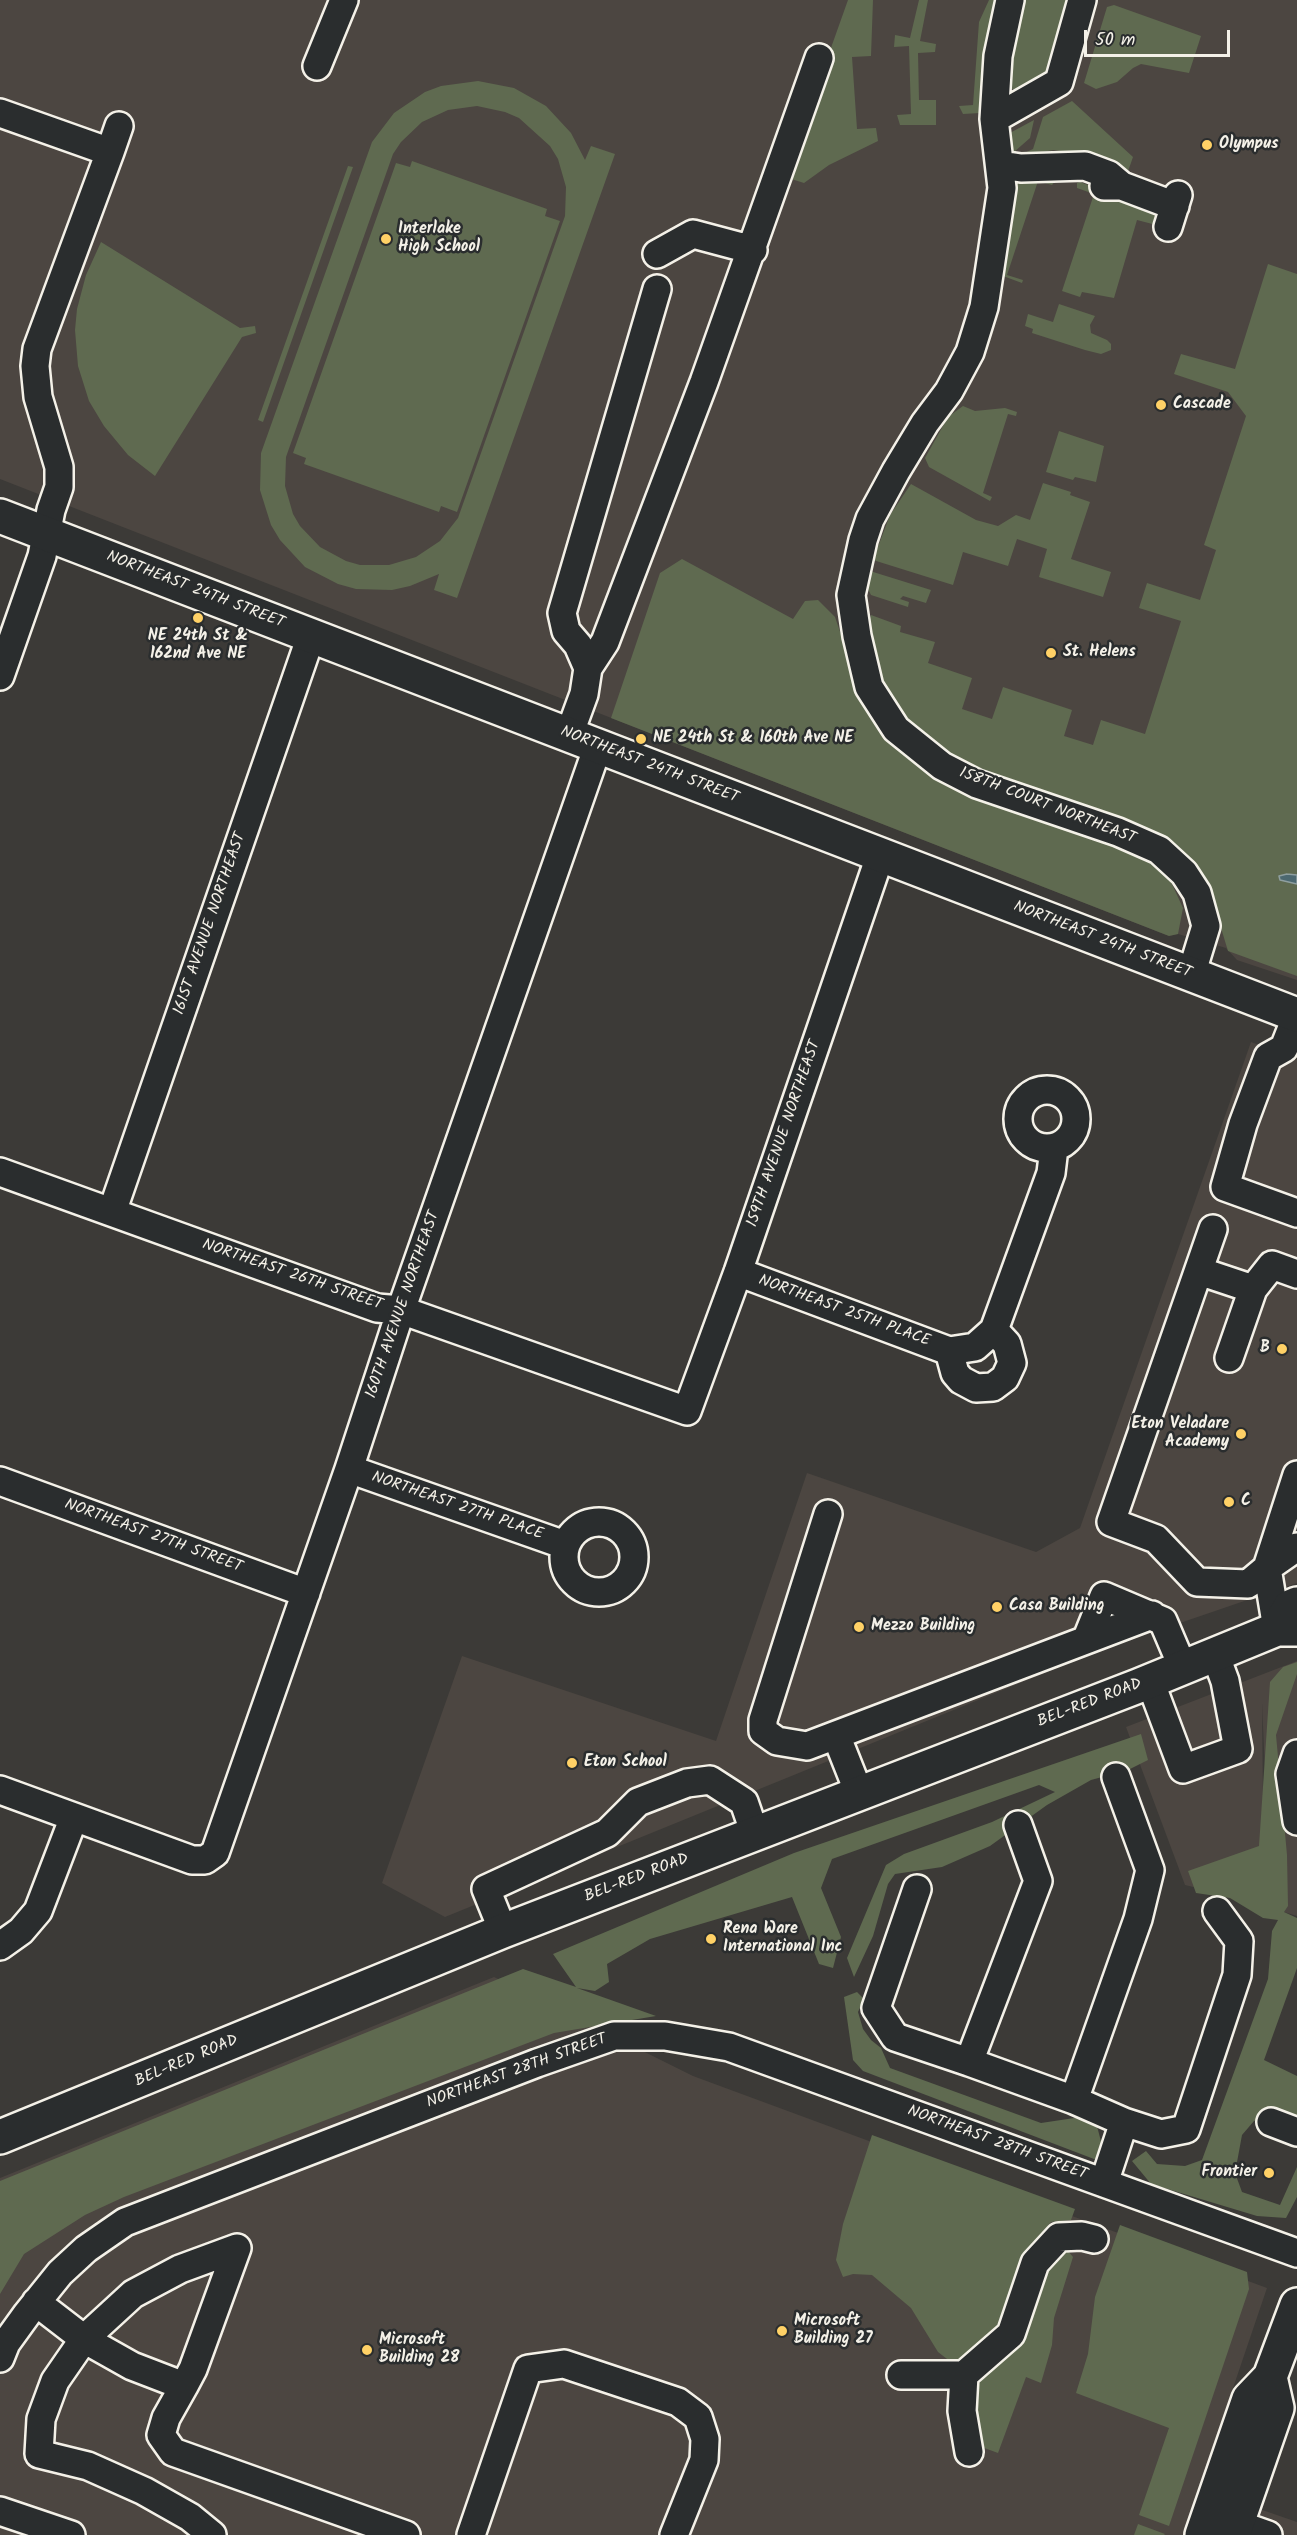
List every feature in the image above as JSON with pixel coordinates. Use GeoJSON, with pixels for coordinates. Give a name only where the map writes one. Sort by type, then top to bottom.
{"type":"FeatureCollection","features":[{"type":"Feature","properties":{"kind":"main road","name":"NORTHEAST 24TH STREET"},"geometry":{"type":"LineString","coordinates":[[0,516],[1297,1015]]}},
{"type":"Feature","properties":{"kind":"main road","name":"BEL-RED ROAD"},"geometry":{"type":"LineString","coordinates":[[0,2137],[503,1931],[1150,1681],[1290,1621]]}},
{"type":"Feature","properties":{"kind":"main road"},"geometry":{"type":"LineString","coordinates":[[1202,2535],[1249,2399],[1270,2378],[1297,2305]]}},
{"type":"Feature","properties":{"kind":"main road"},"geometry":{"type":"LineString","coordinates":[[1235,2529],[1277,2408],[1270,2378]]}},
{"type":"Feature","properties":{"kind":"street"},"geometry":{"type":"LineString","coordinates":[[317,66],[344,0]]}},
{"type":"Feature","properties":{"kind":"street","name":"158TH COURT NORTHEAST"},"geometry":{"type":"LineString","coordinates":[[1010,0],[999,47],[994,119],[1002,188],[984,307],[970,352],[949,391],[896,471],[870,519],[862,540],[851,595],[857,636],[869,687],[896,729],[942,766],[977,784],[1118,832],[1159,850],[1184,873],[1197,893],[1206,926],[1191,975]]}},
{"type":"Feature","properties":{"kind":"street"},"geometry":{"type":"LineString","coordinates":[[994,119],[1059,81],[1082,0]]}},
{"type":"Feature","properties":{"kind":"street"},"geometry":{"type":"LineString","coordinates":[[588,668],[605,642],[753,250],[819,58]]}},
{"type":"Feature","properties":{"kind":"street"},"geometry":{"type":"LineString","coordinates":[[0,113],[110,153]]}},
{"type":"Feature","properties":{"kind":"street"},"geometry":{"type":"LineString","coordinates":[[0,676],[42,556],[59,487],[59,467],[38,397],[34,366],[37,349],[119,126]]}},
{"type":"Feature","properties":{"kind":"street"},"geometry":{"type":"LineString","coordinates":[[1001,165],[1072,168],[1082,177],[1104,186],[1122,186],[1174,209]]}},
{"type":"Feature","properties":{"kind":"street"},"geometry":{"type":"LineString","coordinates":[[657,254],[693,234],[753,250]]}},
{"type":"Feature","properties":{"kind":"street"},"geometry":{"type":"LineString","coordinates":[[588,668],[578,645],[566,631],[562,613],[657,289]]}},
{"type":"Feature","properties":{"kind":"street","name":"161ST AVENUE NORTHEAST"},"geometry":{"type":"LineString","coordinates":[[112,1212],[311,636]]}},
{"type":"Feature","properties":{"kind":"street","name":"160TH AVENUE NORTHEAST"},"geometry":{"type":"LineString","coordinates":[[74,1817],[192,1860],[205,1860],[215,1853],[349,1469],[584,740],[584,694],[588,668]]}},
{"type":"Feature","properties":{"kind":"street","name":"159TH AVENUE NORTHEAST"},"geometry":{"type":"LineString","coordinates":[[687,1411],[738,1272],[880,856]]}},
{"type":"Feature","properties":{"kind":"street"},"geometry":{"type":"LineString","coordinates":[[1297,1015],[1284,1048],[1268,1057],[1243,1124],[1225,1186],[1297,1213]]}},
{"type":"Feature","properties":{"kind":"street"},"geometry":{"type":"LineString","coordinates":[[973,1343],[1051,1173],[1053,1148]]}},
{"type":"Feature","properties":{"kind":"street","name":"NORTHEAST 26TH STREET"},"geometry":{"type":"LineString","coordinates":[[0,1172],[377,1308],[401,1310],[687,1411]]}},
{"type":"Feature","properties":{"kind":"street"},"geometry":{"type":"LineString","coordinates":[[1214,1229],[1111,1522],[1156,1539],[1197,1582],[1248,1584],[1297,1547]]}},
{"type":"Feature","properties":{"kind":"street"},"geometry":{"type":"LineString","coordinates":[[1229,1358],[1253,1288],[1272,1265],[1297,1274]]}},
{"type":"Feature","properties":{"kind":"street"},"geometry":{"type":"LineString","coordinates":[[1199,1271],[1253,1288]]}},
{"type":"Feature","properties":{"kind":"street","name":"NORTHEAST 25TH PLACE"},"geometry":{"type":"LineString","coordinates":[[738,1272],[973,1343],[1006,1344],[1012,1363],[1005,1378],[993,1387],[976,1389],[961,1380],[955,1373],[973,1343]]}},
{"type":"Feature","properties":{"kind":"street","name":"NORTHEAST 27TH PLACE"},"geometry":{"type":"LineString","coordinates":[[349,1469],[565,1545]]}},
{"type":"Feature","properties":{"kind":"street"},"geometry":{"type":"LineString","coordinates":[[1290,1621],[1267,1568],[1297,1475]]}},
{"type":"Feature","properties":{"kind":"street","name":"NORTHEAST 27TH STREET"},"geometry":{"type":"LineString","coordinates":[[0,1481],[306,1593]]}},
{"type":"Feature","properties":{"kind":"street"},"geometry":{"type":"LineString","coordinates":[[828,1514],[763,1720],[763,1731],[777,1740],[807,1746],[1088,1638],[1152,1616],[1163,1621],[1183,1668]]}},
{"type":"Feature","properties":{"kind":"street"},"geometry":{"type":"LineString","coordinates":[[1150,1681],[1183,1769],[1238,1749],[1225,1681],[1215,1654]]}},
{"type":"Feature","properties":{"kind":"street"},"geometry":{"type":"LineString","coordinates":[[837,1735],[859,1793]]}},
{"type":"Feature","properties":{"kind":"street"},"geometry":{"type":"LineString","coordinates":[[1297,1754],[1290,1774],[1297,1821]]}},
{"type":"Feature","properties":{"kind":"street"},"geometry":{"type":"LineString","coordinates":[[1074,2100],[1138,1919],[1150,1870],[1116,1776]]}},
{"type":"Feature","properties":{"kind":"street"},"geometry":{"type":"LineString","coordinates":[[503,1931],[486,1889],[607,1833],[638,1802],[687,1783],[710,1780],[744,1802],[755,1834]]}},
{"type":"Feature","properties":{"kind":"street"},"geometry":{"type":"LineString","coordinates":[[0,1790],[74,1817],[38,1911],[21,1931],[0,1946]]}},
{"type":"Feature","properties":{"kind":"street"},"geometry":{"type":"LineString","coordinates":[[969,2062],[1038,1881],[1018,1825]]}},
{"type":"Feature","properties":{"kind":"street"},"geometry":{"type":"LineString","coordinates":[[917,1889],[876,2008],[894,2037],[1074,2100],[1124,2122],[1161,2134],[1186,2129],[1237,1975],[1239,1941],[1217,1911]]}},
{"type":"Feature","properties":{"kind":"street","name":"NORTHEAST 28TH STREET"},"geometry":{"type":"LineString","coordinates":[[0,2358],[6,2343],[60,2273],[86,2249],[125,2222],[528,2066],[614,2036],[665,2036],[729,2047],[1297,2253]]}},
{"type":"Feature","properties":{"kind":"street"},"geometry":{"type":"LineString","coordinates":[[1104,2183],[1124,2122]]}},
{"type":"Feature","properties":{"kind":"street"},"geometry":{"type":"LineString","coordinates":[[1271,2122],[1297,2132]]}},
{"type":"Feature","properties":{"kind":"street"},"geometry":{"type":"LineString","coordinates":[[901,2374],[964,2375],[1011,2334],[1035,2263],[1059,2237],[1082,2236],[1094,2239]]}},
{"type":"Feature","properties":{"kind":"street"},"geometry":{"type":"LineString","coordinates":[[212,2535],[190,2517],[144,2491],[88,2466],[39,2454],[41,2419],[55,2381],[84,2338],[133,2294],[180,2269],[237,2248],[193,2369],[166,2418],[161,2435],[173,2452],[406,2535]]}},
{"type":"Feature","properties":{"kind":"street"},"geometry":{"type":"LineString","coordinates":[[36,2302],[84,2338],[132,2367],[184,2386]]}},
{"type":"Feature","properties":{"kind":"street"},"geometry":{"type":"LineString","coordinates":[[471,2535],[528,2369],[564,2364],[678,2402],[698,2417],[705,2439],[704,2460],[674,2535]]}},
{"type":"Feature","properties":{"kind":"street"},"geometry":{"type":"LineString","coordinates":[[964,2375],[962,2411],[969,2452]]}},
{"type":"Feature","properties":{"kind":"street"},"geometry":{"type":"LineString","coordinates":[[0,2511],[70,2535]]}},
{"type":"Feature","properties":{"kind":"street"},"geometry":{"type":"LineString","coordinates":[[1235,2529],[1268,2535]]}},
{"type":"Feature","properties":{"kind":"shaded area"},"geometry":{"type":"Polygon","coordinates":[[[0,0],[1297,0],[1297,980],[1237,960],[1226,948],[1178,934],[1169,936],[0,479],[0,0]]]}},
{"type":"Feature","properties":{"kind":"shaded area"},"geometry":{"type":"Polygon","coordinates":[[[1251,1042],[1297,1059],[1297,1583],[1101,1650],[445,1917],[382,1883],[462,1656],[716,1741],[807,1473],[1036,1552],[1080,1528],[1251,1042]]]}},
{"type":"Feature","properties":{"kind":"shaded area"},"geometry":{"type":"Polygon","coordinates":[[[1297,1661],[1297,1916],[1271,1908],[1262,1703],[1264,1904],[1185,1885],[1126,1727],[1297,1661]]]}},
{"type":"Feature","properties":{"kind":"shaded area"},"geometry":{"type":"Polygon","coordinates":[[[494,1977],[693,2076],[1267,2288],[1199,2488],[1297,2522],[1297,2535],[0,2535],[0,2178],[494,1977]]]}},
{"type":"Feature","properties":{"kind":"green space"},"geometry":{"type":"Polygon","coordinates":[[[848,0],[873,0],[871,56],[852,57],[857,129],[876,128],[878,141],[829,165],[804,183],[785,177],[848,0]]]}},
{"type":"Feature","properties":{"kind":"green space"},"geometry":{"type":"Polygon","coordinates":[[[919,0],[928,0],[920,41],[936,44],[935,52],[918,53],[919,100],[936,100],[936,125],[900,125],[897,115],[911,114],[909,46],[894,47],[895,35],[910,38],[919,0]]]}},
{"type":"Feature","properties":{"kind":"green space"},"geometry":{"type":"Polygon","coordinates":[[[989,0],[998,0],[989,29],[984,107],[980,113],[963,114],[959,106],[973,105],[979,22],[989,0]]]}},
{"type":"Feature","properties":{"kind":"green space"},"geometry":{"type":"Polygon","coordinates":[[[1023,0],[1070,0],[1050,72],[1021,90],[1012,89],[1007,83],[1005,69],[1023,0]]]}},
{"type":"Feature","properties":{"kind":"green space"},"geometry":{"type":"Polygon","coordinates":[[[1114,5],[1201,36],[1189,73],[1141,64],[1117,82],[1096,89],[1084,83],[1107,7],[1114,5]]]}},
{"type":"Feature","properties":{"kind":"green space"},"geometry":{"type":"Polygon","coordinates":[[[478,81],[514,88],[546,106],[571,133],[585,160],[591,146],[615,154],[457,598],[434,590],[439,574],[410,586],[392,590],[356,589],[338,584],[305,567],[280,540],[271,525],[260,490],[261,453],[372,142],[394,113],[425,92],[441,86],[478,81]],[[477,106],[448,110],[422,122],[401,142],[393,154],[286,457],[285,486],[293,514],[300,526],[320,547],[346,561],[360,565],[389,565],[416,557],[440,541],[458,518],[565,216],[566,187],[558,159],[550,146],[519,118],[505,112],[477,106]]]}},
{"type":"Feature","properties":{"kind":"green space"},"geometry":{"type":"Polygon","coordinates":[[[1072,101],[1133,157],[1126,177],[1071,153],[1054,150],[1018,156],[1033,149],[1043,117],[1072,101]]]}},
{"type":"Feature","properties":{"kind":"green space"},"geometry":{"type":"Polygon","coordinates":[[[1034,120],[1030,138],[1014,152],[1009,149],[1008,134],[1034,120]]]}},
{"type":"Feature","properties":{"kind":"green space"},"geometry":{"type":"Polygon","coordinates":[[[412,161],[547,209],[545,216],[560,221],[457,512],[441,506],[439,512],[304,464],[306,458],[293,453],[396,163],[410,167],[412,161]]]}},
{"type":"Feature","properties":{"kind":"green space"},"geometry":{"type":"Polygon","coordinates":[[[348,166],[353,167],[263,422],[258,420],[348,166]]]}},
{"type":"Feature","properties":{"kind":"green space"},"geometry":{"type":"Polygon","coordinates":[[[1058,178],[1052,185],[1038,181],[1007,275],[1023,280],[1022,283],[1003,276],[1016,180],[1058,178]]]}},
{"type":"Feature","properties":{"kind":"green space"},"geometry":{"type":"Polygon","coordinates":[[[1080,182],[1152,209],[1159,218],[1160,226],[1137,220],[1114,298],[1082,292],[1080,297],[1062,291],[1094,194],[1077,188],[1077,183],[1080,182]]]}},
{"type":"Feature","properties":{"kind":"green space"},"geometry":{"type":"Polygon","coordinates":[[[101,242],[240,328],[255,326],[256,333],[242,337],[155,476],[128,455],[104,426],[89,401],[78,366],[75,330],[77,309],[86,275],[101,242]]]}},
{"type":"Feature","properties":{"kind":"green space"},"geometry":{"type":"Polygon","coordinates":[[[1268,264],[1297,274],[1297,976],[1228,951],[1214,905],[1182,853],[960,764],[904,722],[883,692],[866,640],[871,615],[901,626],[900,632],[935,642],[928,663],[972,678],[962,709],[992,719],[1003,687],[1072,710],[1064,736],[1093,745],[1101,720],[1145,734],[1181,621],[1139,608],[1147,583],[1200,600],[1216,550],[1204,545],[1246,416],[1228,392],[1174,374],[1181,354],[1235,369],[1268,264]]]}},
{"type":"Feature","properties":{"kind":"green space"},"geometry":{"type":"Polygon","coordinates":[[[1059,304],[1095,316],[1090,325],[1091,333],[1107,340],[1111,344],[1111,350],[1101,354],[1085,350],[1032,333],[1033,329],[1025,326],[1028,314],[1053,322],[1059,304]]]}},
{"type":"Feature","properties":{"kind":"green space"},"geometry":{"type":"Polygon","coordinates":[[[963,406],[975,411],[1005,408],[1017,412],[1016,416],[1008,414],[983,493],[992,497],[990,501],[929,467],[925,458],[948,417],[963,406]]]}},
{"type":"Feature","properties":{"kind":"green space"},"geometry":{"type":"Polygon","coordinates":[[[1059,431],[1104,446],[1096,482],[1075,477],[1073,480],[1046,472],[1059,431]]]}},
{"type":"Feature","properties":{"kind":"green space"},"geometry":{"type":"Polygon","coordinates":[[[1043,483],[1071,492],[1070,495],[1090,502],[1071,559],[1111,572],[1103,597],[1039,577],[1047,549],[1017,539],[1008,566],[963,552],[953,585],[873,560],[890,515],[911,484],[976,520],[998,526],[1016,515],[1030,520],[1043,483]]]}},
{"type":"Feature","properties":{"kind":"green space"},"geometry":{"type":"Polygon","coordinates":[[[682,559],[793,619],[805,601],[818,600],[835,617],[857,681],[885,727],[1159,866],[1171,882],[1183,908],[1178,934],[1169,936],[611,718],[660,573],[682,559]]]}},
{"type":"Feature","properties":{"kind":"green space"},"geometry":{"type":"Polygon","coordinates":[[[870,571],[931,590],[926,603],[903,596],[900,599],[909,602],[908,607],[871,595],[864,581],[870,571]]]}},
{"type":"Feature","properties":{"kind":"green space"},"geometry":{"type":"Polygon","coordinates":[[[1297,1662],[1297,1674],[1276,1735],[1287,1855],[1288,1906],[1284,1912],[1297,1918],[1297,1968],[1264,2060],[1297,2076],[1297,2125],[1272,2118],[1254,2121],[1242,2135],[1235,2173],[1242,2192],[1280,2205],[1297,2167],[1297,2197],[1286,2218],[1257,2216],[1151,2184],[1132,2161],[1146,2151],[1157,2164],[1185,2166],[1202,2160],[1268,1979],[1272,1931],[1278,1920],[1263,1918],[1230,1898],[1196,1893],[1188,1871],[1259,1846],[1270,1682],[1283,1667],[1297,1662]]]}},
{"type":"Feature","properties":{"kind":"green space"},"geometry":{"type":"Polygon","coordinates":[[[1141,1734],[1148,1760],[1128,1770],[1091,1780],[1047,1805],[990,1846],[942,1867],[895,1874],[888,1884],[873,1936],[854,1977],[847,1958],[886,1865],[904,1854],[992,1822],[1055,1792],[1039,1785],[832,1859],[821,1888],[841,1937],[833,1968],[819,1964],[792,1897],[650,1939],[607,1964],[609,1982],[595,1991],[577,1988],[656,2016],[554,2033],[124,2197],[85,2215],[24,2254],[0,2294],[0,2181],[523,1969],[576,1987],[553,1954],[794,1853],[1141,1734]]]}},
{"type":"Feature","properties":{"kind":"green space"},"geometry":{"type":"Polygon","coordinates":[[[857,1992],[864,1999],[858,2012],[863,2029],[881,2048],[890,2068],[1041,2123],[1081,2117],[1097,2126],[1105,2157],[1094,2159],[863,2071],[853,2060],[844,1997],[857,1992]]]}},
{"type":"Feature","properties":{"kind":"green space"},"geometry":{"type":"Polygon","coordinates":[[[872,2135],[1075,2209],[1071,2220],[1051,2222],[1035,2241],[999,2328],[963,2363],[951,2362],[938,2352],[911,2308],[872,2275],[853,2274],[843,2277],[836,2260],[843,2224],[872,2135]]]}},
{"type":"Feature","properties":{"kind":"green space"},"geometry":{"type":"Polygon","coordinates":[[[1120,2225],[1247,2272],[1249,2289],[1169,2526],[1139,2515],[1169,2428],[1076,2393],[1088,2354],[1095,2297],[1120,2225]]]}},
{"type":"Feature","properties":{"kind":"green space"},"geometry":{"type":"Polygon","coordinates":[[[1068,2251],[1073,2257],[1054,2318],[1052,2345],[1041,2383],[1026,2377],[998,2453],[976,2445],[972,2396],[982,2379],[1016,2350],[1044,2268],[1059,2253],[1068,2251]]]}},
{"type":"Feature","properties":{"kind":"green space"},"geometry":{"type":"Polygon","coordinates":[[[1138,2524],[1165,2534],[1134,2535],[1138,2524]]]}},
{"type":"Feature","properties":{"kind":"water"},"geometry":{"type":"Polygon","coordinates":[[[1297,875],[1297,884],[1280,880],[1279,876],[1297,875]]]}},
{"type":"Feature","properties":{"kind":"place","name":"Olympus"},"geometry":{"type":"Point","coordinates":[1207,145]}},
{"type":"Feature","properties":{"kind":"place","name":"Interlake High School"},"geometry":{"type":"Point","coordinates":[386,239]}},
{"type":"Feature","properties":{"kind":"place","name":"Cascade"},"geometry":{"type":"Point","coordinates":[1161,405]}},
{"type":"Feature","properties":{"kind":"place","name":"NE 24th St & 162nd Ave NE"},"geometry":{"type":"Point","coordinates":[198,618]}},
{"type":"Feature","properties":{"kind":"place","name":"St. Helens"},"geometry":{"type":"Point","coordinates":[1051,653]}},
{"type":"Feature","properties":{"kind":"place","name":"NE 24th St & 160th Ave NE"},"geometry":{"type":"Point","coordinates":[641,739]}},
{"type":"Feature","properties":{"kind":"place","name":"B"},"geometry":{"type":"Point","coordinates":[1282,1349]}},
{"type":"Feature","properties":{"kind":"place","name":"Eton Veladare Academy"},"geometry":{"type":"Point","coordinates":[1241,1434]}},
{"type":"Feature","properties":{"kind":"place","name":"C"},"geometry":{"type":"Point","coordinates":[1229,1502]}},
{"type":"Feature","properties":{"kind":"place","name":"Casa Building"},"geometry":{"type":"Point","coordinates":[997,1607]}},
{"type":"Feature","properties":{"kind":"place","name":"Mezzo Building"},"geometry":{"type":"Point","coordinates":[859,1627]}},
{"type":"Feature","properties":{"kind":"place","name":"Eton School"},"geometry":{"type":"Point","coordinates":[572,1763]}},
{"type":"Feature","properties":{"kind":"place","name":"Rena Ware International Inc"},"geometry":{"type":"Point","coordinates":[711,1939]}},
{"type":"Feature","properties":{"kind":"place","name":"Frontier"},"geometry":{"type":"Point","coordinates":[1269,2173]}},
{"type":"Feature","properties":{"kind":"place","name":"Microsoft Building 27"},"geometry":{"type":"Point","coordinates":[782,2331]}},
{"type":"Feature","properties":{"kind":"place","name":"Microsoft Building 28"},"geometry":{"type":"Point","coordinates":[367,2350]}}]}
